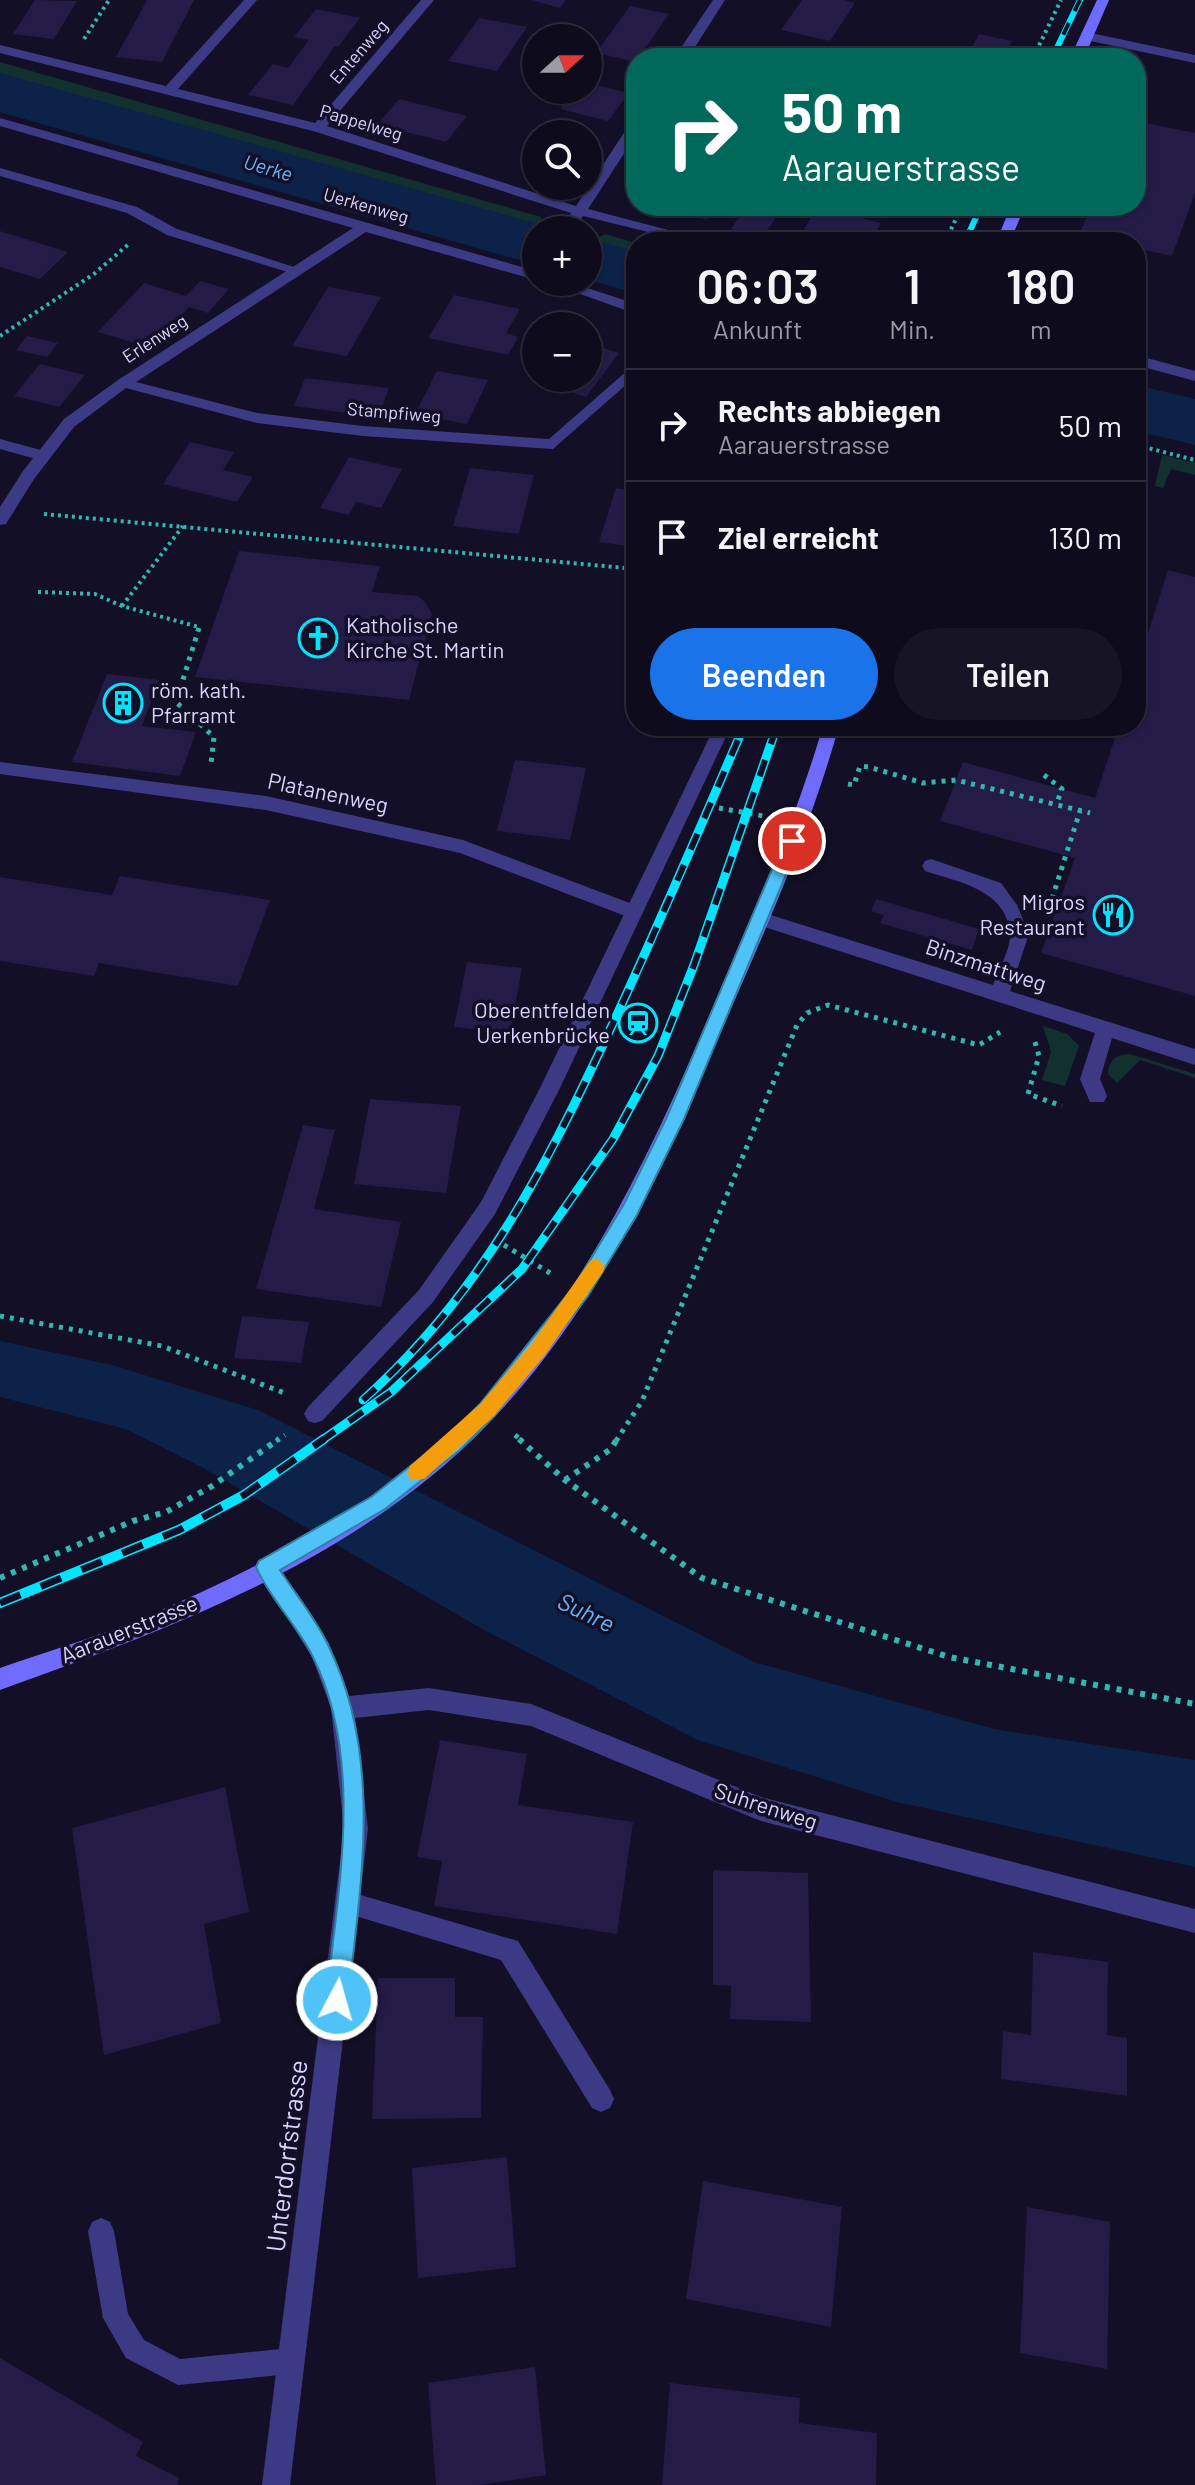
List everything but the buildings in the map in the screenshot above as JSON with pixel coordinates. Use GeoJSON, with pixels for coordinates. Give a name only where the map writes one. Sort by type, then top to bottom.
{"type":"FeatureCollection","features":[{"type":"Feature","properties":{"kind":"main road"},"geometry":{"type":"LineString","coordinates":[[1081,48],[1103,0]]}},
{"type":"Feature","properties":{"kind":"main road","name":"Aarauerstrasse"},"geometry":{"type":"LineString","coordinates":[[0,1679],[179,1613],[276,1562],[378,1503],[453,1444],[487,1410],[581,1291],[630,1210],[675,1119],[761,919],[818,778],[828,736]]}},
{"type":"Feature","properties":{"kind":"street"},"geometry":{"type":"LineString","coordinates":[[169,91],[251,0]]}},
{"type":"Feature","properties":{"kind":"street","name":"Entenweg"},"geometry":{"type":"LineString","coordinates":[[318,128],[428,0]]}},
{"type":"Feature","properties":{"kind":"street"},"geometry":{"type":"LineString","coordinates":[[688,48],[719,0]]}},
{"type":"Feature","properties":{"kind":"street"},"geometry":{"type":"LineString","coordinates":[[1086,36],[1143,48]]}},
{"type":"Feature","properties":{"kind":"street","name":"Pappelweg"},"geometry":{"type":"LineString","coordinates":[[0,49],[318,128],[556,216]]}},
{"type":"Feature","properties":{"kind":"street"},"geometry":{"type":"LineString","coordinates":[[1146,49],[1195,59]]}},
{"type":"Feature","properties":{"kind":"street","name":"Uerkenweg"},"geometry":{"type":"LineString","coordinates":[[0,122],[522,270]]}},
{"type":"Feature","properties":{"kind":"street"},"geometry":{"type":"LineString","coordinates":[[576,216],[626,140]]}},
{"type":"Feature","properties":{"kind":"street"},"geometry":{"type":"LineString","coordinates":[[0,172],[132,210],[172,232],[296,270]]}},
{"type":"Feature","properties":{"kind":"street","name":"Pappelweg"},"geometry":{"type":"LineString","coordinates":[[602,226],[640,232]]}},
{"type":"Feature","properties":{"kind":"street","name":"Erlenweg"},"geometry":{"type":"LineString","coordinates":[[3,515],[69,423],[123,383],[364,227]]}},
{"type":"Feature","properties":{"kind":"street"},"geometry":{"type":"LineString","coordinates":[[597,296],[626,306]]}},
{"type":"Feature","properties":{"kind":"street"},"geometry":{"type":"LineString","coordinates":[[1146,363],[1195,376]]}},
{"type":"Feature","properties":{"kind":"street","name":"Stampfiweg"},"geometry":{"type":"LineString","coordinates":[[123,383],[257,418],[363,431],[553,444],[626,377]]}},
{"type":"Feature","properties":{"kind":"street"},"geometry":{"type":"LineString","coordinates":[[0,444],[43,456]]}},
{"type":"Feature","properties":{"kind":"street"},"geometry":{"type":"LineString","coordinates":[[318,1411],[426,1296],[475,1230],[549,1090],[718,736]]}},
{"type":"Feature","properties":{"kind":"street","name":"Platanenweg"},"geometry":{"type":"LineString","coordinates":[[0,768],[266,803],[463,847],[634,912]]}},
{"type":"Feature","properties":{"kind":"street"},"geometry":{"type":"LineString","coordinates":[[931,866],[995,888],[1011,910],[1020,934],[1010,1003]]}},
{"type":"Feature","properties":{"kind":"street","name":"Binzmattweg"},"geometry":{"type":"LineString","coordinates":[[761,919],[1010,1003],[1106,1028],[1195,1057]]}},
{"type":"Feature","properties":{"kind":"street"},"geometry":{"type":"LineString","coordinates":[[1097,1096],[1090,1079],[1106,1028]]}},
{"type":"Feature","properties":{"kind":"street","name":"Unterdorfstrasse"},"geometry":{"type":"LineString","coordinates":[[276,1562],[321,1651],[342,1708],[356,1829],[276,2485]]}},
{"type":"Feature","properties":{"kind":"street","name":"Suhrenweg"},"geometry":{"type":"LineString","coordinates":[[342,1708],[429,1699],[531,1715],[761,1809],[1195,1921]]}},
{"type":"Feature","properties":{"kind":"street"},"geometry":{"type":"LineString","coordinates":[[347,1903],[509,1950],[601,2099]]}},
{"type":"Feature","properties":{"kind":"street"},"geometry":{"type":"LineString","coordinates":[[101,2231],[116,2318],[135,2349],[178,2372],[291,2361]]}},
{"type":"Feature","properties":{"kind":"path"},"geometry":{"type":"LineString","coordinates":[[67,65],[109,0]]}},
{"type":"Feature","properties":{"kind":"path"},"geometry":{"type":"LineString","coordinates":[[1038,48],[1061,0]]}},
{"type":"Feature","properties":{"kind":"path"},"geometry":{"type":"LineString","coordinates":[[0,336],[94,274],[156,222]]}},
{"type":"Feature","properties":{"kind":"path"},"geometry":{"type":"LineString","coordinates":[[1146,448],[1195,460]]}},
{"type":"Feature","properties":{"kind":"path"},"geometry":{"type":"LineString","coordinates":[[3,515],[183,526],[626,568]]}},
{"type":"Feature","properties":{"kind":"path"},"geometry":{"type":"LineString","coordinates":[[122,606],[183,526]]}},
{"type":"Feature","properties":{"kind":"path"},"geometry":{"type":"LineString","coordinates":[[38,592],[95,594],[122,606],[199,627],[176,702],[214,737],[206,795]]}},
{"type":"Feature","properties":{"kind":"path"},"geometry":{"type":"LineString","coordinates":[[869,767],[923,783],[956,780],[1090,813]]}},
{"type":"Feature","properties":{"kind":"path"},"geometry":{"type":"LineString","coordinates":[[1044,775],[1062,789],[1056,805]]}},
{"type":"Feature","properties":{"kind":"path"},"geometry":{"type":"LineString","coordinates":[[1068,854],[1080,811]]}},
{"type":"Feature","properties":{"kind":"path"},"geometry":{"type":"LineString","coordinates":[[1010,1003],[1033,1034],[1039,1056],[1028,1094],[1065,1107]]}},
{"type":"Feature","properties":{"kind":"path"},"geometry":{"type":"LineString","coordinates":[[565,1480],[611,1449],[642,1401],[797,1025],[807,1013],[828,1005],[979,1045],[1001,1031],[1010,1003]]}},
{"type":"Feature","properties":{"kind":"path"},"geometry":{"type":"LineString","coordinates":[[475,1230],[581,1291]]}},
{"type":"Feature","properties":{"kind":"path"},"geometry":{"type":"LineString","coordinates":[[0,1316],[162,1346],[318,1411]]}},
{"type":"Feature","properties":{"kind":"path"},"geometry":{"type":"LineString","coordinates":[[487,1410],[565,1480],[702,1578],[949,1657],[1195,1704]]}},
{"type":"Feature","properties":{"kind":"path"},"geometry":{"type":"LineString","coordinates":[[0,1578],[133,1521],[166,1512],[212,1486],[318,1411]]}},
{"type":"Feature","properties":{"kind":"green space"},"geometry":{"type":"Polygon","coordinates":[[[0,62],[538,216],[522,216],[522,251],[501,252],[0,112],[0,62]]]}},
{"type":"Feature","properties":{"kind":"green space"},"geometry":{"type":"Polygon","coordinates":[[[605,234],[626,240],[626,288],[602,280],[602,236],[605,234]]]}},
{"type":"Feature","properties":{"kind":"green space"},"geometry":{"type":"Polygon","coordinates":[[[1162,455],[1195,463],[1195,475],[1171,469],[1163,488],[1155,486],[1162,455]]]}},
{"type":"Feature","properties":{"kind":"green space"},"geometry":{"type":"Polygon","coordinates":[[[1043,1026],[1067,1034],[1079,1046],[1065,1086],[1042,1080],[1051,1052],[1043,1026]]]}},
{"type":"Feature","properties":{"kind":"green space"},"geometry":{"type":"Polygon","coordinates":[[[1130,1054],[1195,1074],[1195,1078],[1140,1060],[1117,1083],[1108,1074],[1110,1065],[1117,1057],[1130,1054]]]}},
{"type":"Feature","properties":{"kind":"water","name":"Suhre"},"geometry":{"type":"Polygon","coordinates":[[[0,1341],[112,1365],[258,1410],[754,1662],[994,1729],[1195,1760],[1195,1867],[897,1802],[698,1740],[484,1630],[205,1469],[126,1429],[0,1397],[0,1341]]]}},
{"type":"Feature","properties":{"kind":"waterway","name":"Uerke"},"geometry":{"type":"LineString","coordinates":[[0,92],[522,240]]}},
{"type":"Feature","properties":{"kind":"waterway","name":"Uerke"},"geometry":{"type":"LineString","coordinates":[[602,263],[626,269]]}},
{"type":"Feature","properties":{"kind":"waterway","name":"Uerke"},"geometry":{"type":"LineString","coordinates":[[1146,410],[1195,422]]}},
{"type":"Feature","properties":{"kind":"railway"},"geometry":{"type":"LineString","coordinates":[[1057,48],[1080,0]]}},
{"type":"Feature","properties":{"kind":"railway"},"geometry":{"type":"LineString","coordinates":[[969,232],[977,216]]}},
{"type":"Feature","properties":{"kind":"railway"},"geometry":{"type":"LineString","coordinates":[[363,1400],[404,1360],[474,1276],[532,1185],[625,998],[740,736]]}},
{"type":"Feature","properties":{"kind":"railway"},"geometry":{"type":"LineString","coordinates":[[321,1441],[391,1392],[522,1269],[613,1139],[658,1056],[694,965],[774,736]]}},
{"type":"Feature","properties":{"kind":"railway"},"geometry":{"type":"LineString","coordinates":[[0,1603],[179,1530],[244,1495],[324,1439]]}},
{"type":"Feature","properties":{"kind":"slow traffic"},"geometry":{"type":"LineString","coordinates":[[417,1473],[453,1444],[487,1410],[538,1349],[596,1266]]}},
{"type":"Feature","properties":{"kind":"place","name":"Katholische Kirche St. Martin"},"geometry":{"type":"Point","coordinates":[318,638]}},
{"type":"Feature","properties":{"kind":"place","name":"röm. kath. Pfarramt"},"geometry":{"type":"Point","coordinates":[123,703]}},
{"type":"Feature","properties":{"kind":"place","name":"Migros Restaurant"},"geometry":{"type":"Point","coordinates":[1113,915]}},
{"type":"Feature","properties":{"kind":"place","name":"Oberentfelden Uerkenbrücke"},"geometry":{"type":"Point","coordinates":[638,1023]}},
{"type":"Feature","properties":{"kind":"route"},"geometry":{"type":"LineString","coordinates":[[337,2000],[356,1829],[346,1724],[321,1651],[266,1567],[378,1503],[453,1444],[487,1410],[581,1291],[630,1210],[675,1119],[792,841]]}}]}
